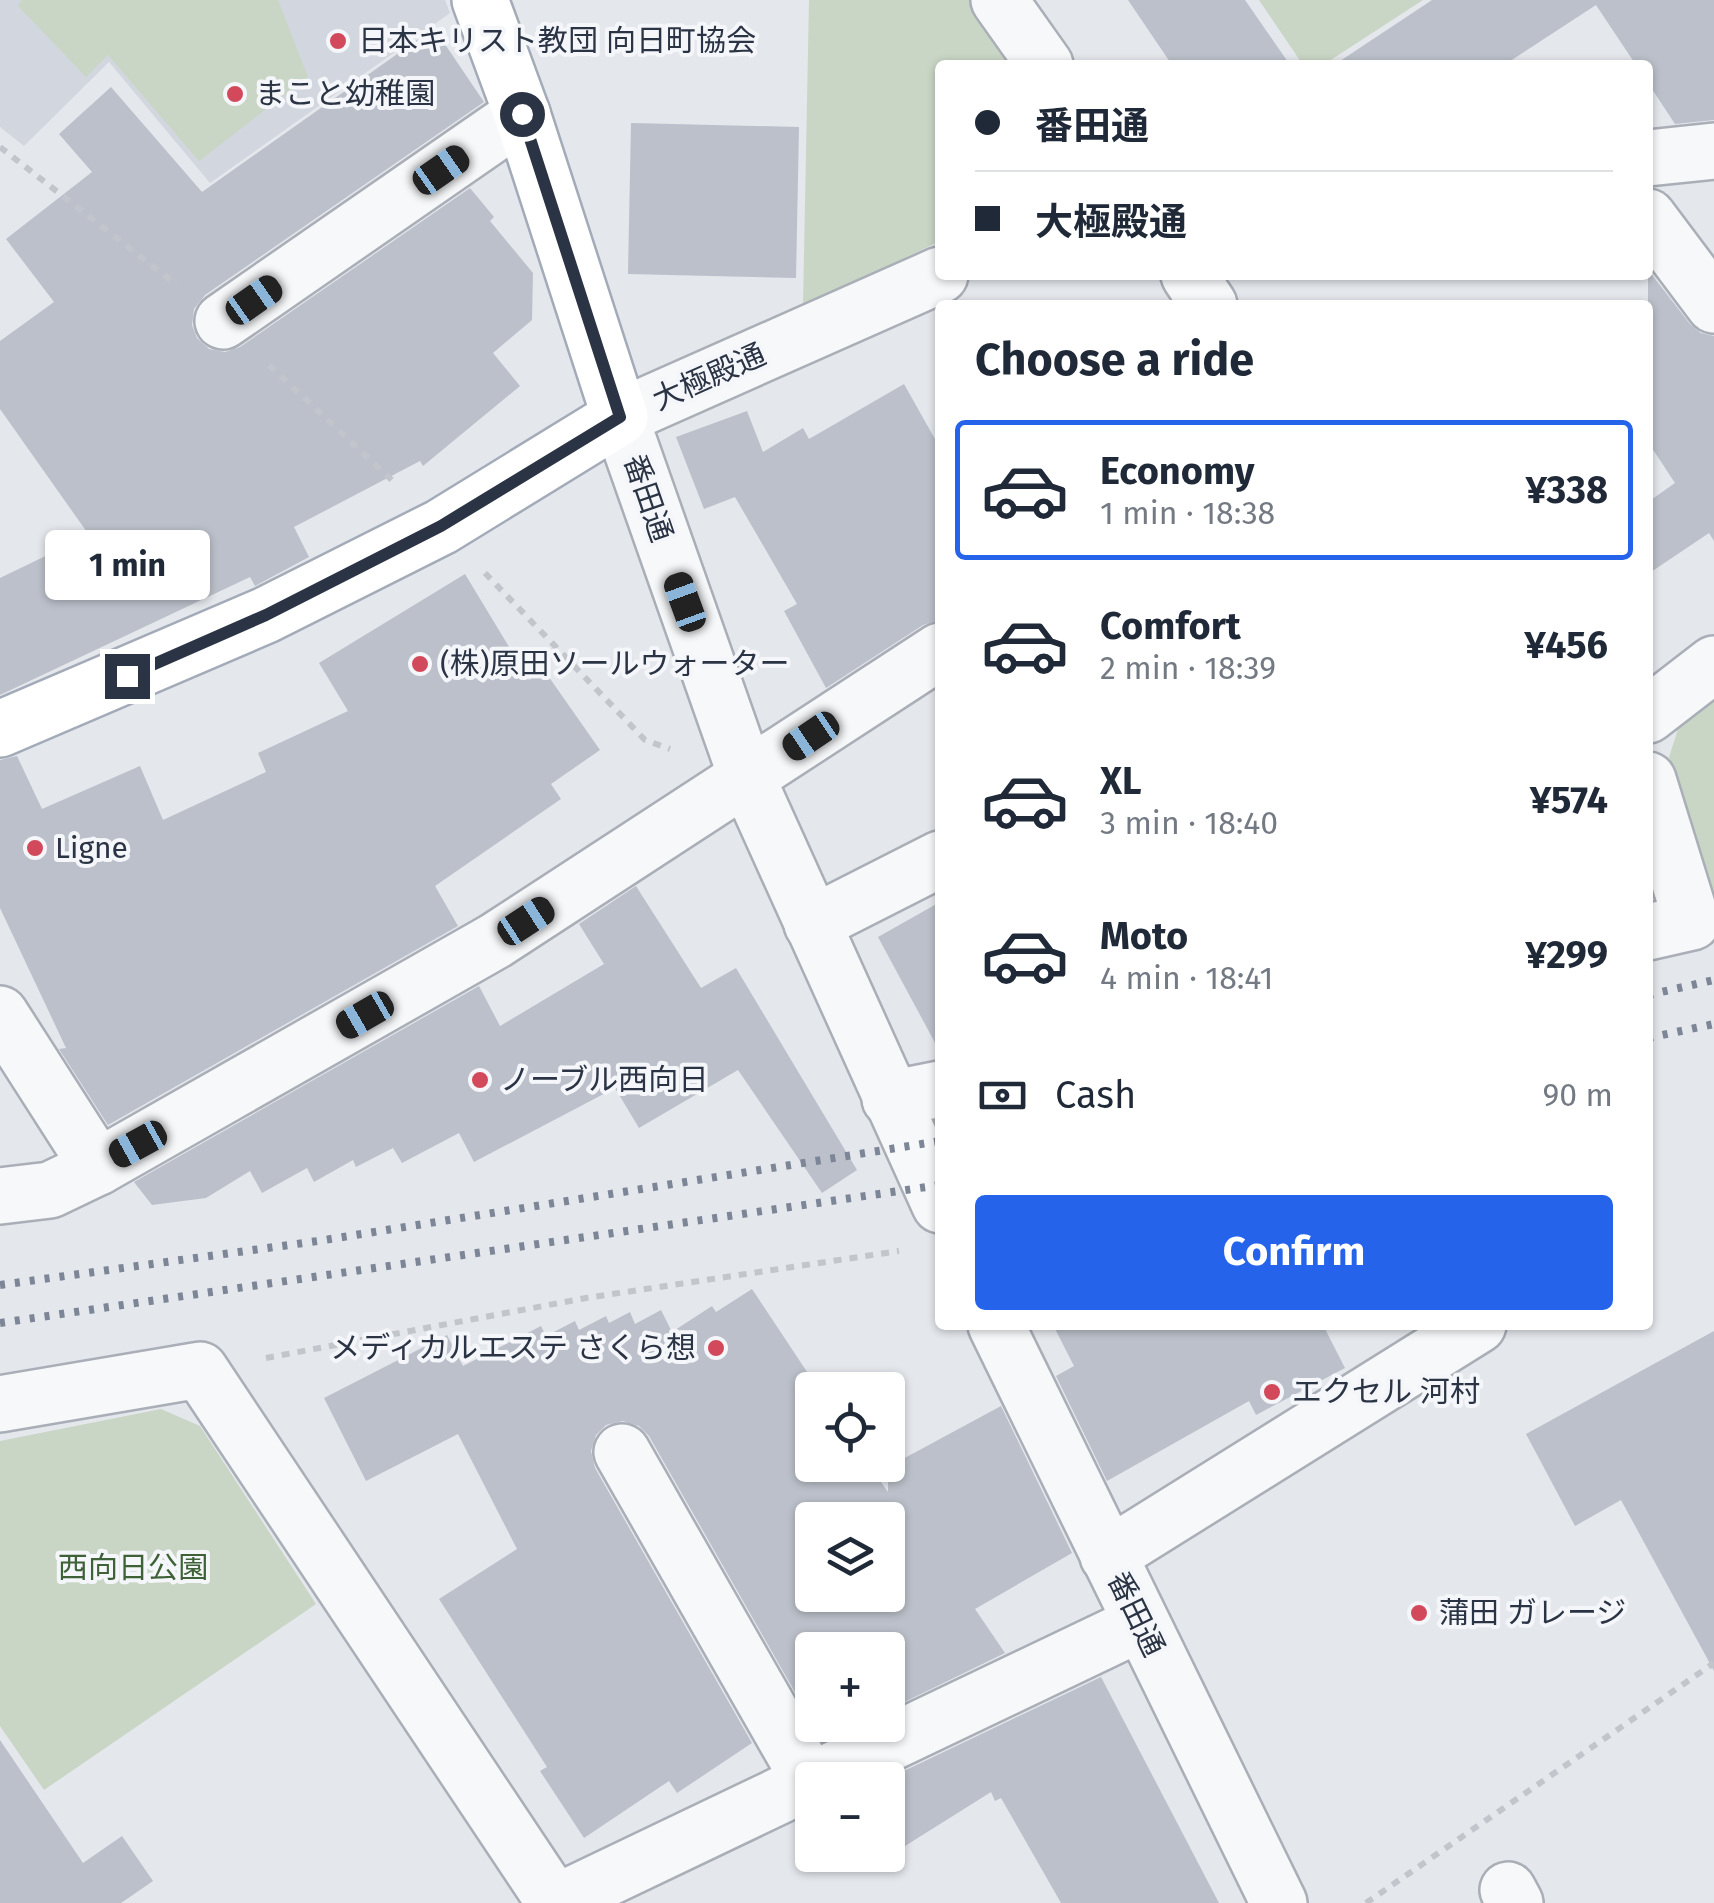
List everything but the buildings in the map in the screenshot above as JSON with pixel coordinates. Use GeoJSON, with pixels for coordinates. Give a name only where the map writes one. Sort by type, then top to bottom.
{"type":"FeatureCollection","features":[{"type":"Feature","properties":{"kind":"main road","name":"番田通"},"geometry":{"type":"LineString","coordinates":[[480,0],[522,114],[620,417]]}},
{"type":"Feature","properties":{"kind":"main road","name":"大極殿通"},"geometry":{"type":"LineString","coordinates":[[0,730],[266,615],[441,526],[620,417]]}},
{"type":"Feature","properties":{"kind":"street"},"geometry":{"type":"LineString","coordinates":[[999,0],[1041,60]]}},
{"type":"Feature","properties":{"kind":"street"},"geometry":{"type":"LineString","coordinates":[[223,321],[522,114]]}},
{"type":"Feature","properties":{"kind":"street"},"geometry":{"type":"LineString","coordinates":[[1653,157],[1714,151]]}},
{"type":"Feature","properties":{"kind":"street"},"geometry":{"type":"LineString","coordinates":[[1653,225],[1714,305]]}},
{"type":"Feature","properties":{"kind":"street","name":"大極殿通"},"geometry":{"type":"LineString","coordinates":[[620,417],[935,277]]}},
{"type":"Feature","properties":{"kind":"street","name":"番田通"},"geometry":{"type":"LineString","coordinates":[[620,417],[747,778],[812,924],[915,1094],[935,1183]]}},
{"type":"Feature","properties":{"kind":"street"},"geometry":{"type":"LineString","coordinates":[[0,1196],[50,1190],[98,1167],[494,941],[935,653]]}},
{"type":"Feature","properties":{"kind":"street"},"geometry":{"type":"LineString","coordinates":[[1653,710],[1714,664]]}},
{"type":"Feature","properties":{"kind":"street"},"geometry":{"type":"LineString","coordinates":[[1653,796],[1692,922],[1653,931]]}},
{"type":"Feature","properties":{"kind":"street"},"geometry":{"type":"LineString","coordinates":[[812,924],[935,862]]}},
{"type":"Feature","properties":{"kind":"street"},"geometry":{"type":"LineString","coordinates":[[0,1014],[98,1167]]}},
{"type":"Feature","properties":{"kind":"street","name":"番田通"},"geometry":{"type":"LineString","coordinates":[[998,1330],[1279,1903]]}},
{"type":"Feature","properties":{"kind":"street"},"geometry":{"type":"LineString","coordinates":[[1108,1556],[1470,1330]]}},
{"type":"Feature","properties":{"kind":"street"},"geometry":{"type":"LineString","coordinates":[[0,1404],[200,1370],[555,1903],[795,1787]]}},
{"type":"Feature","properties":{"kind":"street"},"geometry":{"type":"LineString","coordinates":[[622,1452],[800,1762]]}},
{"type":"Feature","properties":{"kind":"street"},"geometry":{"type":"LineString","coordinates":[[848,1762],[1141,1623]]}},
{"type":"Feature","properties":{"kind":"path"},"geometry":{"type":"LineString","coordinates":[[0,148],[223,321],[441,526],[645,740],[747,778]]}},
{"type":"Feature","properties":{"kind":"path"},"geometry":{"type":"LineString","coordinates":[[200,1370],[586,1298],[901,1251]]}},
{"type":"Feature","properties":{"kind":"path"},"geometry":{"type":"LineString","coordinates":[[1366,1903],[1714,1664]]}},
{"type":"Feature","properties":{"kind":"shaded area","name":"まこと幼稚園"},"geometry":{"type":"Polygon","coordinates":[[[0,0],[445,0],[450,13],[210,183],[109,62],[24,146],[0,127],[0,0]]]}},
{"type":"Feature","properties":{"kind":"green space"},"geometry":{"type":"Polygon","coordinates":[[[22,0],[278,0],[308,77],[199,161],[108,55],[86,77],[18,6],[22,0]]]}},
{"type":"Feature","properties":{"kind":"green space"},"geometry":{"type":"Polygon","coordinates":[[[809,0],[977,0],[1019,60],[935,60],[935,243],[803,307],[809,0]]]}},
{"type":"Feature","properties":{"kind":"green space"},"geometry":{"type":"Polygon","coordinates":[[[1259,0],[1423,0],[1331,60],[1300,60],[1259,0]]]}},
{"type":"Feature","properties":{"kind":"green space"},"geometry":{"type":"Polygon","coordinates":[[[1714,698],[1714,909],[1669,757],[1680,723],[1714,698]]]}},
{"type":"Feature","properties":{"kind":"green space","name":"西向日公園"},"geometry":{"type":"Polygon","coordinates":[[[161,1409],[200,1426],[316,1604],[44,1790],[0,1726],[0,1441],[161,1409]]]}},
{"type":"Feature","properties":{"kind":"railway"},"geometry":{"type":"LineString","coordinates":[[1653,994],[1714,980]]}},
{"type":"Feature","properties":{"kind":"railway"},"geometry":{"type":"LineString","coordinates":[[1653,1037],[1714,1024]]}},
{"type":"Feature","properties":{"kind":"railway"},"geometry":{"type":"LineString","coordinates":[[0,1285],[318,1241],[935,1142]]}},
{"type":"Feature","properties":{"kind":"railway"},"geometry":{"type":"LineString","coordinates":[[0,1323],[935,1186]]}},
{"type":"Feature","properties":{"kind":"place","name":"日本キリスト教団 向日町協会"},"geometry":{"type":"Point","coordinates":[338,41]}},
{"type":"Feature","properties":{"kind":"place","name":"まこと幼稚園"},"geometry":{"type":"Point","coordinates":[235,94]}},
{"type":"Feature","properties":{"kind":"place","name":"(株)原田ソールウォーター"},"geometry":{"type":"Point","coordinates":[420,664]}},
{"type":"Feature","properties":{"kind":"place","name":"Ligne"},"geometry":{"type":"Point","coordinates":[35,848]}},
{"type":"Feature","properties":{"kind":"place","name":"ノーブル西向日"},"geometry":{"type":"Point","coordinates":[480,1080]}},
{"type":"Feature","properties":{"kind":"place","name":"メディカルエステ さくら想"},"geometry":{"type":"Point","coordinates":[716,1348]}},
{"type":"Feature","properties":{"kind":"place","name":"エクセル 河村"},"geometry":{"type":"Point","coordinates":[1272,1392]}},
{"type":"Feature","properties":{"kind":"place","name":"蒲田 ガレージ"},"geometry":{"type":"Point","coordinates":[1419,1613]}},
{"type":"Feature","properties":{"kind":"route"},"geometry":{"type":"LineString","coordinates":[[127,676],[266,615],[441,526],[620,417],[522,114]]}}]}
